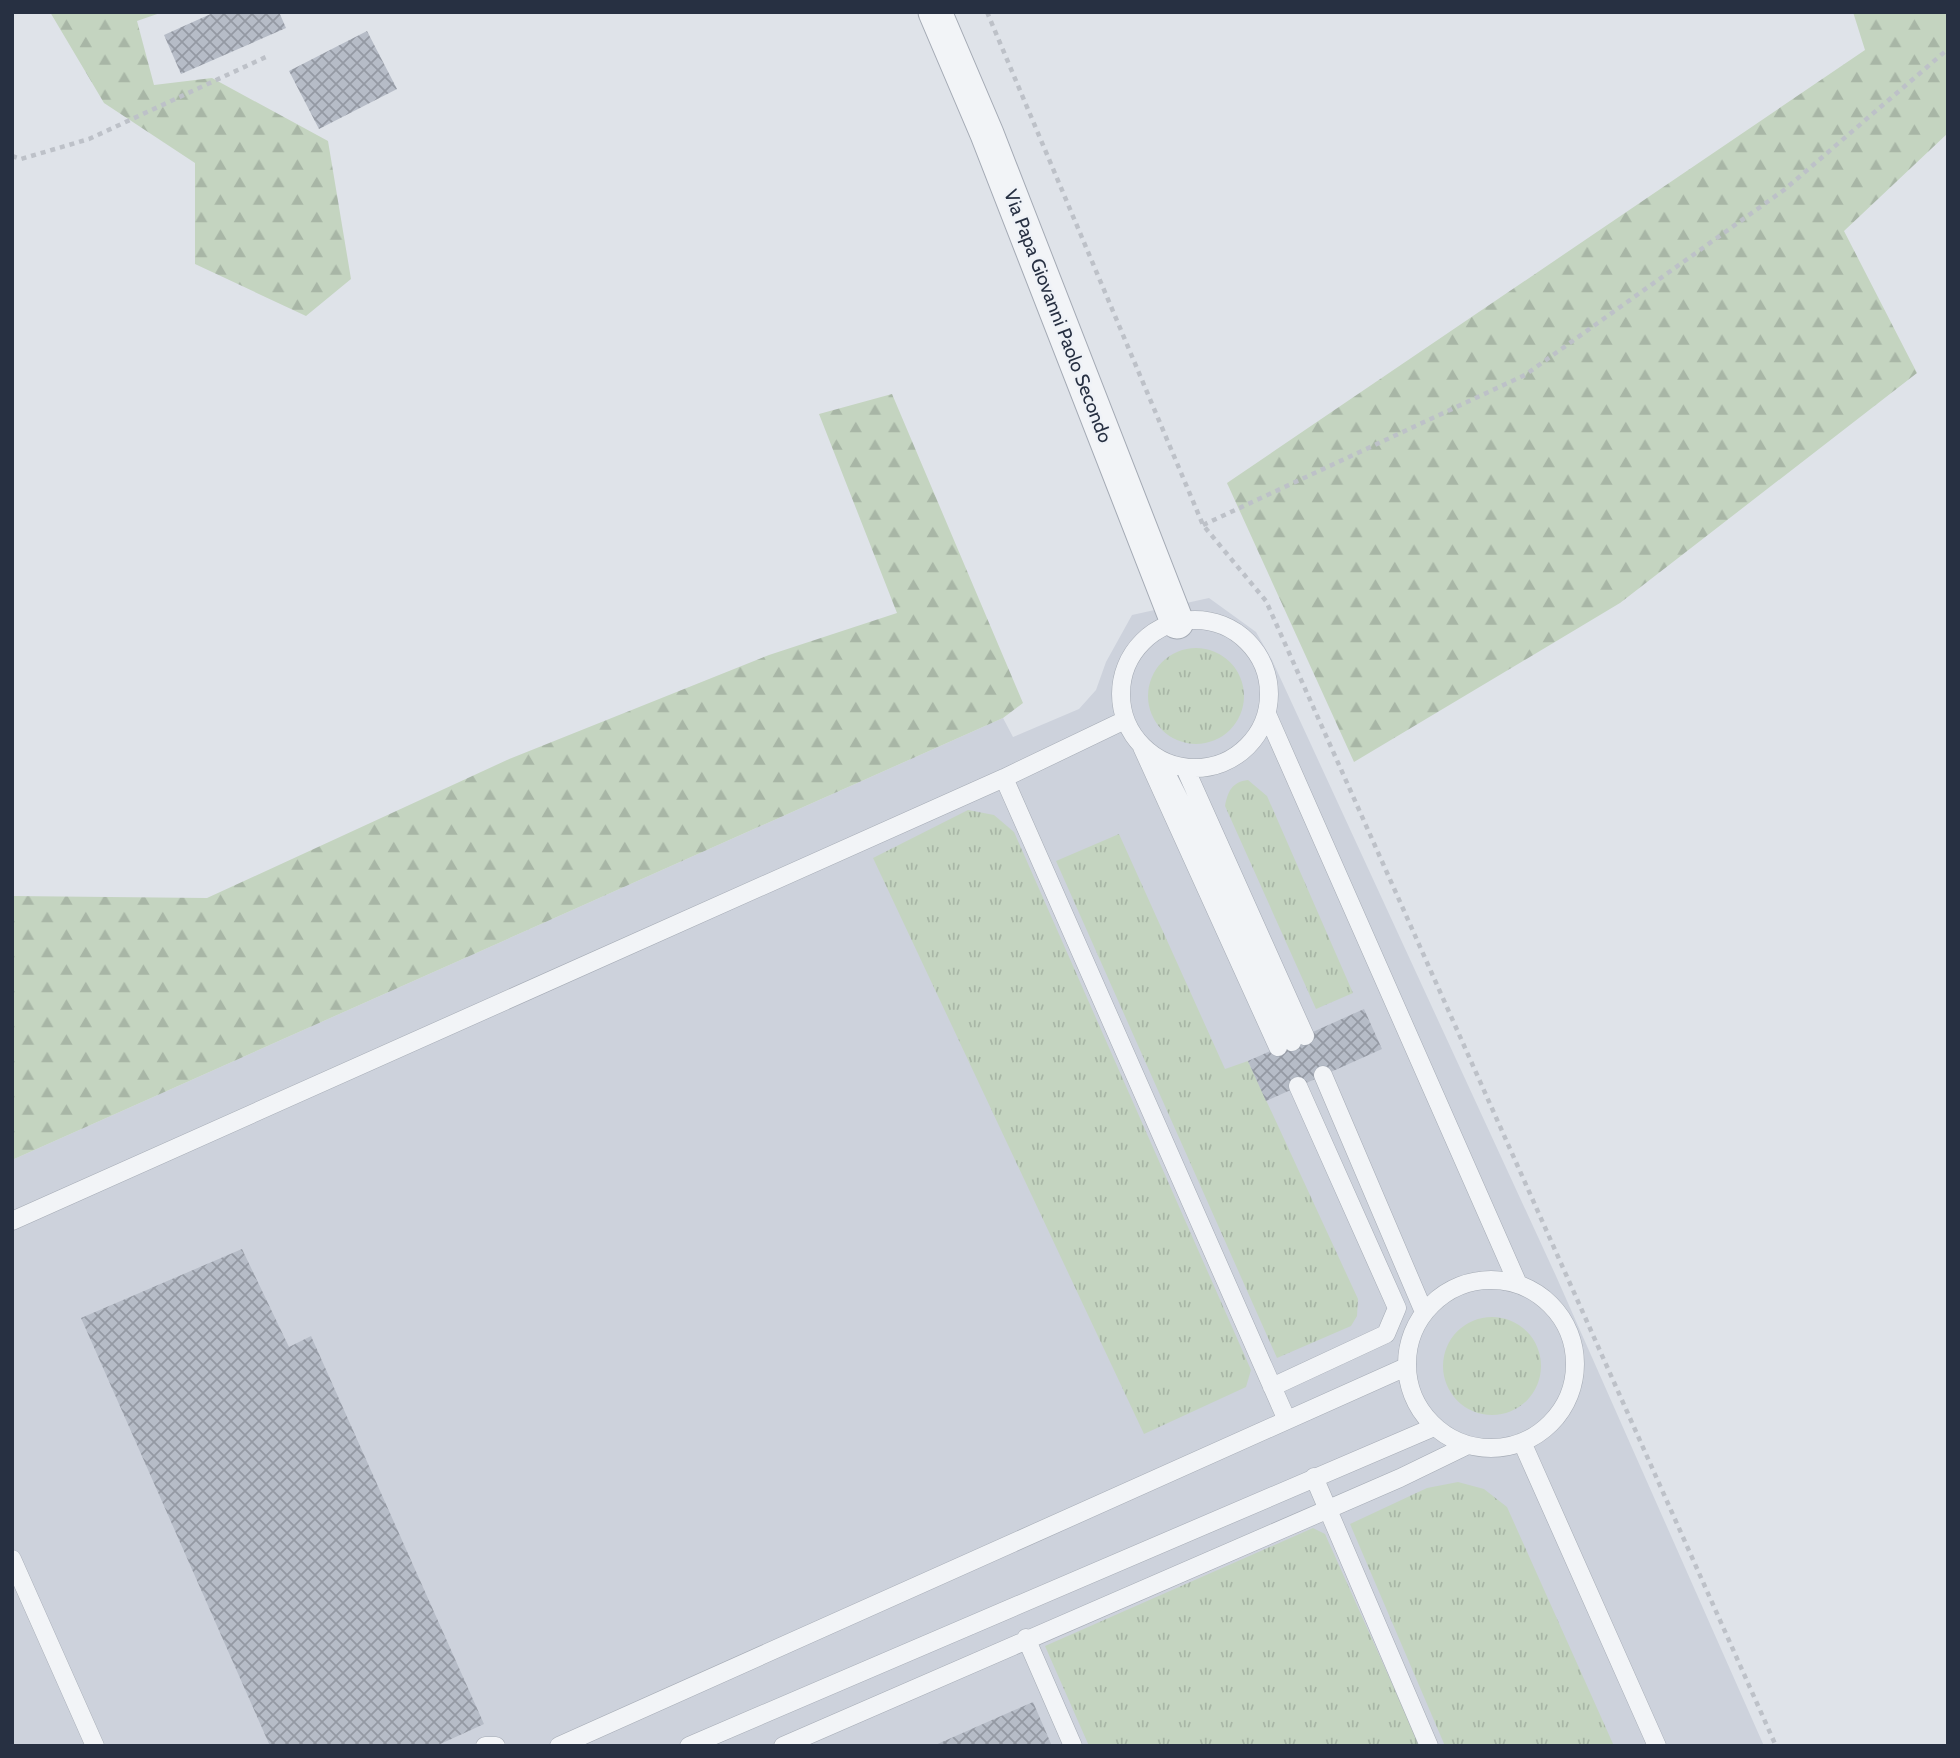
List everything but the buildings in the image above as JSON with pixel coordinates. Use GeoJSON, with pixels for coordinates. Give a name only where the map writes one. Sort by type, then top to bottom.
{"type":"FeatureCollection","features":[{"type":"Feature","properties":{"kind":"street","name":"Via Papa Giovanni Paolo Secondo"},"geometry":{"type":"LineString","coordinates":[[935,12],[992,147],[1177,622]]}},
{"type":"Feature","properties":{"kind":"lane"},"geometry":{"type":"LineString","coordinates":[[1140,744],[1159,759],[1185,768],[1206,767],[1227,761],[1245,750],[1259,733],[1267,714],[1270,690],[1265,667],[1254,647],[1236,632],[1214,622],[1177,622],[1146,639],[1132,656],[1123,676],[1121,698],[1125,720],[1140,744],[1292,1042]]}},
{"type":"Feature","properties":{"kind":"lane"},"geometry":{"type":"LineString","coordinates":[[1267,714],[1518,1284]]}},
{"type":"Feature","properties":{"kind":"lane"},"geometry":{"type":"LineString","coordinates":[[12,1221],[1004,778],[1125,720]]}},
{"type":"Feature","properties":{"kind":"lane"},"geometry":{"type":"LineString","coordinates":[[1159,759],[1226,892],[1292,1042]]}},
{"type":"Feature","properties":{"kind":"lane"},"geometry":{"type":"LineString","coordinates":[[1185,768],[1292,1042]]}},
{"type":"Feature","properties":{"kind":"lane"},"geometry":{"type":"LineString","coordinates":[[1004,778],[1286,1418]]}},
{"type":"Feature","properties":{"kind":"lane"},"geometry":{"type":"LineString","coordinates":[[1272,1387],[1386,1334],[1397,1308],[1310,1081],[1420,1318]]}},
{"type":"Feature","properties":{"kind":"lane"},"geometry":{"type":"LineString","coordinates":[[1497,1279],[1518,1284],[1541,1296],[1559,1314],[1571,1336],[1575,1362],[1572,1387],[1561,1410],[1544,1430],[1522,1442],[1486,1448],[1468,1445],[1434,1427],[1415,1399],[1406,1367],[1410,1338],[1420,1318],[1438,1297],[1456,1287],[1497,1279]]}},
{"type":"Feature","properties":{"kind":"lane"},"geometry":{"type":"LineString","coordinates":[[559,1746],[1286,1418],[1406,1367]]}},
{"type":"Feature","properties":{"kind":"lane"},"geometry":{"type":"LineString","coordinates":[[689,1746],[1434,1427]]}},
{"type":"Feature","properties":{"kind":"lane"},"geometry":{"type":"LineString","coordinates":[[1522,1442],[1657,1746]]}},
{"type":"Feature","properties":{"kind":"lane"},"geometry":{"type":"LineString","coordinates":[[783,1746],[1468,1445]]}},
{"type":"Feature","properties":{"kind":"lane"},"geometry":{"type":"LineString","coordinates":[[1314,1477],[1430,1746]]}},
{"type":"Feature","properties":{"kind":"lane"},"geometry":{"type":"LineString","coordinates":[[12,1559],[95,1746]]}},
{"type":"Feature","properties":{"kind":"lane"},"geometry":{"type":"LineString","coordinates":[[1026,1638],[1073,1746]]}},
{"type":"Feature","properties":{"kind":"lane"},"geometry":{"type":"LineString","coordinates":[[485,1746],[496,1746]]}},
{"type":"Feature","properties":{"kind":"path"},"geometry":{"type":"LineString","coordinates":[[987,12],[1203,524],[1266,601],[1776,1746]]}},
{"type":"Feature","properties":{"kind":"path"},"geometry":{"type":"LineString","coordinates":[[1203,524],[1525,375],[1784,190],[1948,49]]}},
{"type":"Feature","properties":{"kind":"path"},"geometry":{"type":"LineString","coordinates":[[12,156],[21,159],[89,139],[268,56]]}},
{"type":"Feature","properties":{"kind":"shaded area"},"geometry":{"type":"Polygon","coordinates":[[[1209,598],[1256,632],[1272,660],[1556,1276],[1764,1746],[12,1746],[12,1160],[1003,718],[1013,737],[1079,709],[1096,690],[1106,662],[1132,615],[1209,598]]]}},
{"type":"Feature","properties":{"kind":"green space"},"geometry":{"type":"Polygon","coordinates":[[[50,12],[163,12],[137,21],[154,85],[212,78],[328,141],[351,279],[306,316],[195,264],[195,163],[104,103],[50,12]]]}},
{"type":"Feature","properties":{"kind":"green space"},"geometry":{"type":"Polygon","coordinates":[[[1853,12],[1948,12],[1948,133],[1844,231],[1917,373],[1620,603],[1354,762],[1227,483],[1865,50],[1853,12]]]}},
{"type":"Feature","properties":{"kind":"green space"},"geometry":{"type":"Polygon","coordinates":[[[892,394],[1023,703],[1003,718],[12,1160],[12,896],[207,898],[507,760],[769,655],[897,613],[819,414],[892,394]]]}},
{"type":"Feature","properties":{"kind":"green space"},"geometry":{"type":"Polygon","coordinates":[[[1196,648],[1214,652],[1230,662],[1240,678],[1244,696],[1240,714],[1230,730],[1214,740],[1196,744],[1178,740],[1162,730],[1152,714],[1148,696],[1152,678],[1162,662],[1178,652],[1196,648]]]}},
{"type":"Feature","properties":{"kind":"green space"},"geometry":{"type":"Polygon","coordinates":[[[1248,780],[1267,796],[1353,993],[1316,1009],[1225,806],[1232,788],[1248,780]]]}},
{"type":"Feature","properties":{"kind":"green space"},"geometry":{"type":"Polygon","coordinates":[[[968,810],[994,815],[1014,832],[1251,1370],[1246,1387],[1144,1434],[873,858],[968,810]]]}},
{"type":"Feature","properties":{"kind":"green space"},"geometry":{"type":"Polygon","coordinates":[[[1119,834],[1225,1069],[1248,1061],[1358,1299],[1357,1316],[1351,1326],[1277,1358],[1056,861],[1119,834]]]}},
{"type":"Feature","properties":{"kind":"green space"},"geometry":{"type":"Polygon","coordinates":[[[1492,1317],[1511,1320],[1527,1331],[1538,1347],[1541,1366],[1538,1385],[1527,1401],[1511,1412],[1492,1415],[1473,1412],[1457,1401],[1446,1385],[1443,1366],[1446,1347],[1457,1331],[1473,1320],[1492,1317]]]}},
{"type":"Feature","properties":{"kind":"green space"},"geometry":{"type":"Polygon","coordinates":[[[1458,1482],[1484,1489],[1507,1507],[1614,1746],[1445,1746],[1350,1524],[1427,1488],[1458,1482]]]}},
{"type":"Feature","properties":{"kind":"green space"},"geometry":{"type":"Polygon","coordinates":[[[1313,1528],[1325,1534],[1420,1746],[1089,1746],[1045,1646],[1313,1528]]]}}]}
